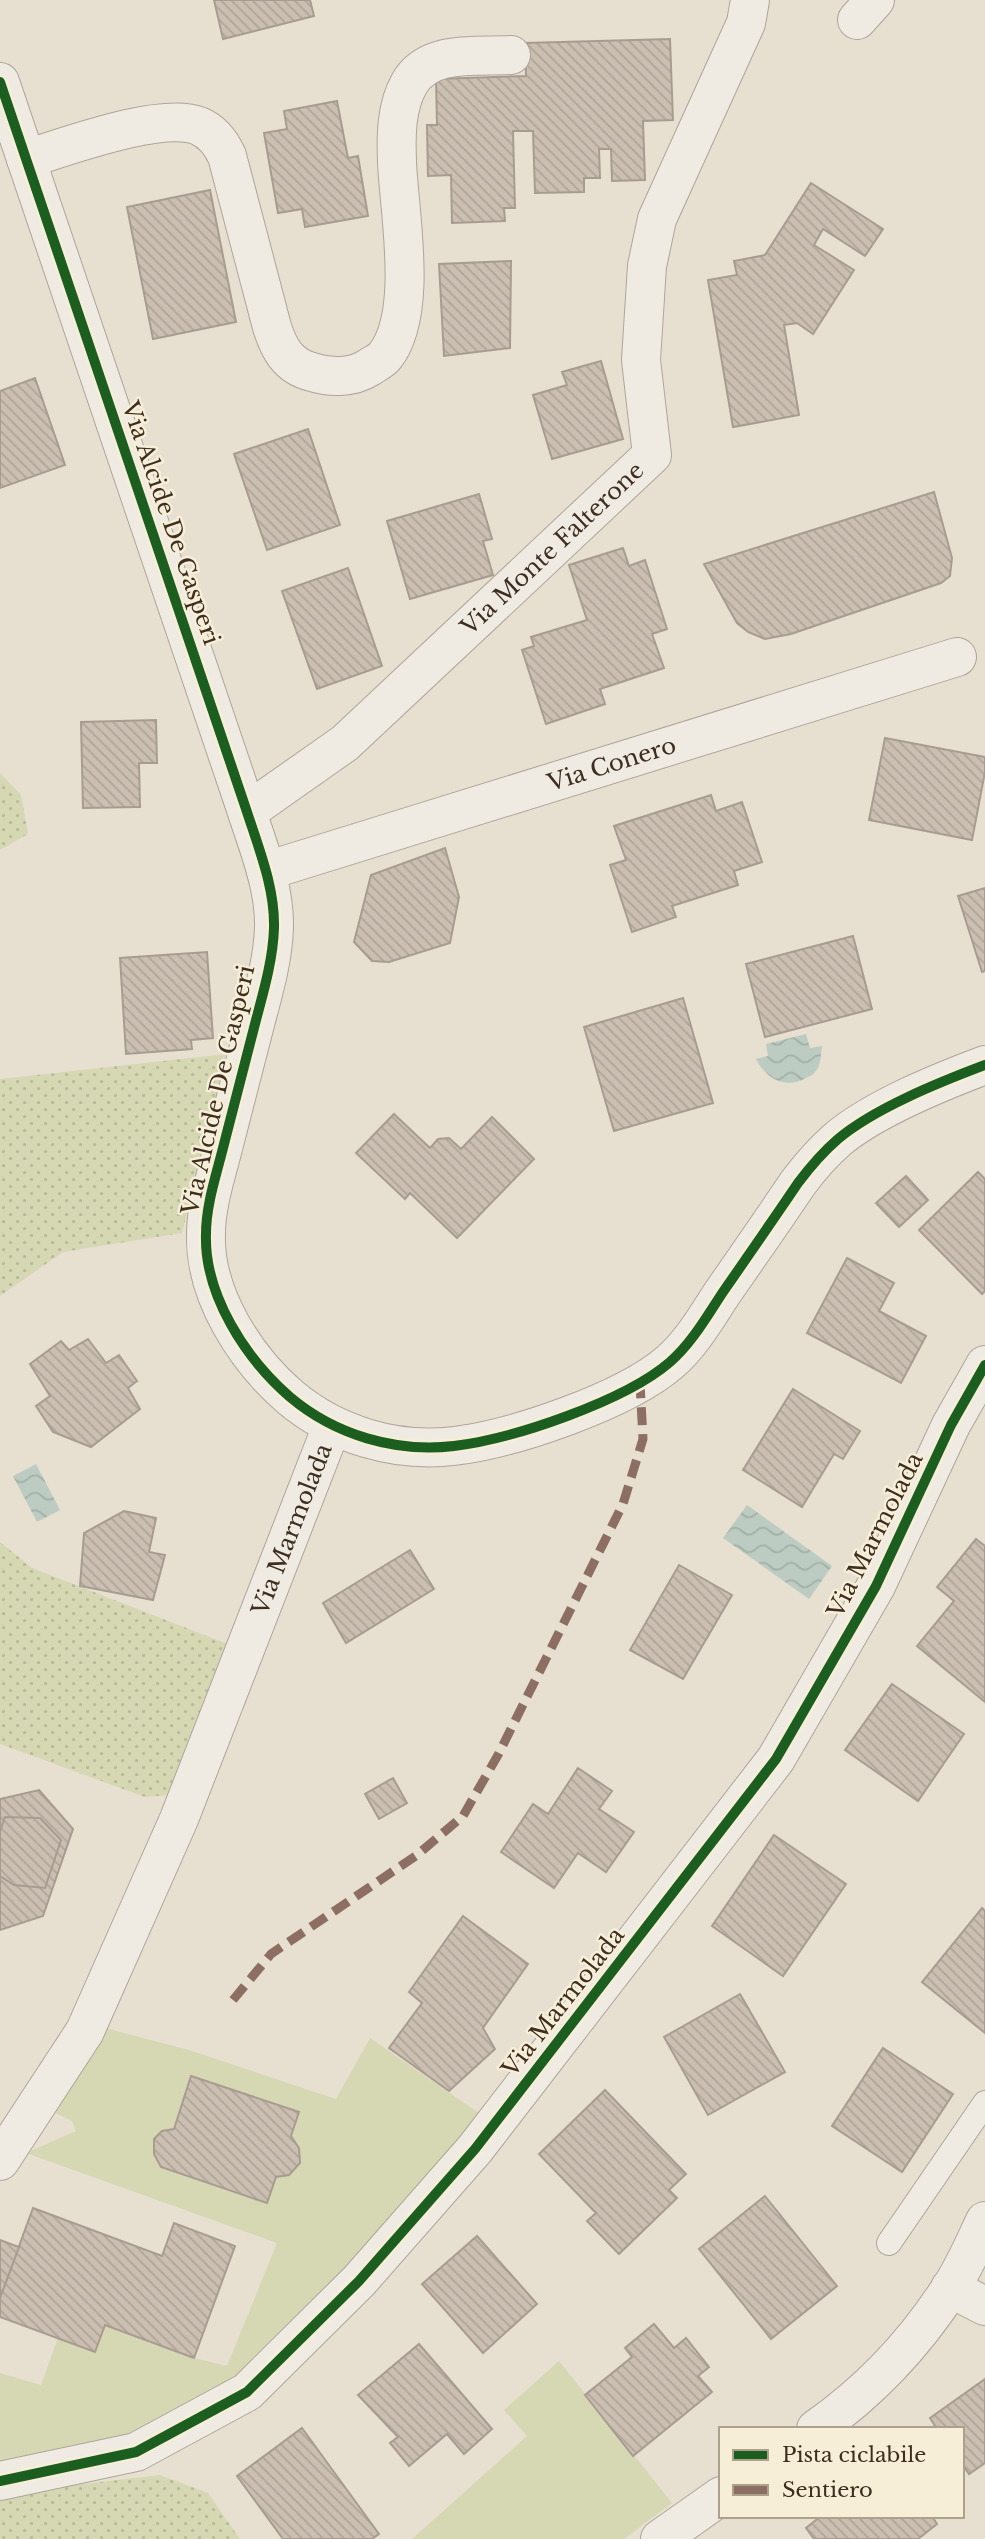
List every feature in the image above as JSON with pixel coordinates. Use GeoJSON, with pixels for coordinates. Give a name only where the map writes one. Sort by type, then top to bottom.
{"type":"FeatureCollection","features":[{"type":"Feature","properties":{"kind":"street","name":"Via Monte Falterone"},"geometry":{"type":"LineString","coordinates":[[247,812],[345,743],[652,455],[641,360],[647,266],[657,219],[746,23],[750,0]]}},
{"type":"Feature","properties":{"kind":"street"},"geometry":{"type":"LineString","coordinates":[[26,159],[116,133],[172,122],[198,126],[211,133],[220,141],[227,156],[272,327],[282,351],[299,369],[318,374],[348,376],[363,372],[384,357],[399,324],[404,251],[397,162],[398,120],[409,83],[420,69],[440,60],[511,55]]}},
{"type":"Feature","properties":{"kind":"street","name":"Via Alcide De Gasperi"},"geometry":{"type":"LineString","coordinates":[[0,82],[266,871],[273,913],[270,961],[211,1195],[206,1234],[207,1251],[227,1316],[247,1352],[270,1380],[300,1406],[332,1426],[388,1443],[428,1448],[492,1440],[537,1426],[640,1383],[670,1362],[692,1337],[798,1183],[824,1151],[840,1137],[881,1111],[985,1065]]}},
{"type":"Feature","properties":{"kind":"street","name":"Via Conero"},"geometry":{"type":"LineString","coordinates":[[266,871],[957,656]]}},
{"type":"Feature","properties":{"kind":"street","name":"Via Marmolada"},"geometry":{"type":"LineString","coordinates":[[0,2481],[136,2452],[247,2392],[321,2321],[368,2271],[475,2149],[776,1759],[876,1586],[951,1425],[985,1365]]}},
{"type":"Feature","properties":{"kind":"street","name":"Via Marmolada"},"geometry":{"type":"LineString","coordinates":[[0,2161],[85,2031],[179,1819],[332,1426]]}},
{"type":"Feature","properties":{"kind":"street"},"geometry":{"type":"LineString","coordinates":[[819,2427],[847,2407],[903,2351],[950,2288],[985,2221]]}},
{"type":"Feature","properties":{"kind":"street"},"geometry":{"type":"LineString","coordinates":[[950,2288],[985,2306]]}},
{"type":"Feature","properties":{"kind":"street"},"geometry":{"type":"LineString","coordinates":[[660,2539],[719,2497]]}},
{"type":"Feature","properties":{"kind":"lane"},"geometry":{"type":"LineString","coordinates":[[889,2242],[985,2103]]}},
{"type":"Feature","properties":{"kind":"green space"},"geometry":{"type":"Polygon","coordinates":[[[0,773],[21,795],[28,834],[0,850],[0,773]]]}},
{"type":"Feature","properties":{"kind":"green space"},"geometry":{"type":"Polygon","coordinates":[[[226,1054],[182,1233],[63,1252],[0,1296],[0,1079],[226,1054]]]}},
{"type":"Feature","properties":{"kind":"green space"},"geometry":{"type":"Polygon","coordinates":[[[0,1542],[32,1568],[238,1648],[183,1794],[145,1797],[0,1744],[0,1542]]]}},
{"type":"Feature","properties":{"kind":"green space"},"geometry":{"type":"Polygon","coordinates":[[[101,2027],[189,2050],[336,2099],[370,2038],[483,2116],[252,2372],[138,2434],[0,2461],[0,2373],[41,2385],[58,2338],[95,2352],[105,2325],[194,2358],[227,2366],[277,2243],[26,2153],[76,2131],[72,2121],[49,2110],[101,2027]]]}},
{"type":"Feature","properties":{"kind":"green space"},"geometry":{"type":"Polygon","coordinates":[[[559,2361],[672,2503],[624,2539],[412,2539],[527,2436],[504,2410],[559,2361]]]}},
{"type":"Feature","properties":{"kind":"green space"},"geometry":{"type":"Polygon","coordinates":[[[160,2475],[208,2493],[240,2539],[0,2539],[0,2497],[160,2475]]]}},
{"type":"Feature","properties":{"kind":"water"},"geometry":{"type":"Polygon","coordinates":[[[806,1034],[810,1048],[822,1046],[818,1068],[814,1073],[790,1083],[770,1077],[756,1059],[768,1056],[766,1044],[806,1034]]]}},
{"type":"Feature","properties":{"kind":"water"},"geometry":{"type":"Polygon","coordinates":[[[36,1464],[60,1510],[37,1522],[13,1476],[36,1464]]]}},
{"type":"Feature","properties":{"kind":"water"},"geometry":{"type":"Polygon","coordinates":[[[747,1505],[832,1566],[809,1599],[723,1538],[747,1505]]]}},
{"type":"Feature","properties":{"kind":"building"},"geometry":{"type":"Polygon","coordinates":[[[214,0],[310,0],[314,16],[223,39],[214,0]]]}},
{"type":"Feature","properties":{"kind":"building"},"geometry":{"type":"Polygon","coordinates":[[[670,39],[673,120],[643,121],[645,180],[612,181],[611,149],[599,149],[600,178],[584,178],[584,192],[535,193],[533,131],[513,131],[515,208],[504,208],[505,221],[452,223],[451,175],[428,176],[427,125],[437,125],[436,79],[526,76],[525,43],[670,39]]]}},
{"type":"Feature","properties":{"kind":"building"},"geometry":{"type":"Polygon","coordinates":[[[337,101],[348,158],[358,156],[368,216],[305,227],[302,209],[278,213],[264,133],[287,129],[284,111],[337,101]]]}},
{"type":"Feature","properties":{"kind":"building"},"geometry":{"type":"Polygon","coordinates":[[[811,183],[883,229],[865,256],[823,229],[814,245],[854,270],[813,334],[797,323],[784,325],[799,415],[733,427],[708,280],[737,275],[734,261],[765,255],[811,183]]]}},
{"type":"Feature","properties":{"kind":"building"},"geometry":{"type":"Polygon","coordinates":[[[210,190],[236,322],[153,339],[127,207],[210,190]]]}},
{"type":"Feature","properties":{"kind":"building"},"geometry":{"type":"Polygon","coordinates":[[[511,261],[510,348],[444,356],[439,264],[511,261]]]}},
{"type":"Feature","properties":{"kind":"building"},"geometry":{"type":"Polygon","coordinates":[[[601,361],[623,439],[552,459],[533,395],[567,385],[562,372],[601,361]]]}},
{"type":"Feature","properties":{"kind":"building"},"geometry":{"type":"Polygon","coordinates":[[[35,378],[65,465],[0,488],[0,391],[35,378]]]}},
{"type":"Feature","properties":{"kind":"building"},"geometry":{"type":"Polygon","coordinates":[[[308,429],[340,525],[267,550],[234,454],[308,429]]]}},
{"type":"Feature","properties":{"kind":"building"},"geometry":{"type":"Polygon","coordinates":[[[934,492],[952,558],[950,576],[941,583],[791,634],[765,639],[748,632],[737,623],[704,564],[934,492]]]}},
{"type":"Feature","properties":{"kind":"building"},"geometry":{"type":"Polygon","coordinates":[[[479,494],[492,539],[483,541],[493,575],[410,599],[387,521],[479,494]]]}},
{"type":"Feature","properties":{"kind":"building"},"geometry":{"type":"Polygon","coordinates":[[[623,548],[629,566],[645,560],[667,629],[652,634],[664,668],[600,689],[605,704],[546,724],[522,650],[534,646],[531,637],[587,620],[569,565],[623,548]]]}},
{"type":"Feature","properties":{"kind":"building"},"geometry":{"type":"Polygon","coordinates":[[[348,568],[382,666],[317,689],[282,591],[348,568]]]}},
{"type":"Feature","properties":{"kind":"building"},"geometry":{"type":"Polygon","coordinates":[[[156,720],[157,763],[139,763],[140,807],[83,808],[81,722],[156,720]]]}},
{"type":"Feature","properties":{"kind":"building"},"geometry":{"type":"Polygon","coordinates":[[[885,738],[985,757],[985,772],[972,840],[869,820],[885,738]]]}},
{"type":"Feature","properties":{"kind":"building"},"geometry":{"type":"Polygon","coordinates":[[[711,795],[716,811],[742,802],[762,862],[734,871],[738,885],[672,906],[676,917],[632,932],[610,865],[626,860],[614,826],[711,795]]]}},
{"type":"Feature","properties":{"kind":"building"},"geometry":{"type":"Polygon","coordinates":[[[445,848],[459,897],[450,943],[389,962],[372,961],[354,942],[371,875],[445,848]]]}},
{"type":"Feature","properties":{"kind":"building"},"geometry":{"type":"Polygon","coordinates":[[[985,888],[985,971],[982,972],[958,896],[985,888]]]}},
{"type":"Feature","properties":{"kind":"building"},"geometry":{"type":"Polygon","coordinates":[[[853,936],[872,1009],[765,1037],[746,964],[853,936]]]}},
{"type":"Feature","properties":{"kind":"building"},"geometry":{"type":"Polygon","coordinates":[[[207,952],[213,1038],[191,1040],[192,1049],[126,1054],[120,958],[207,952]]]}},
{"type":"Feature","properties":{"kind":"building"},"geometry":{"type":"Polygon","coordinates":[[[683,998],[713,1103],[614,1131],[584,1027],[683,998]]]}},
{"type":"Feature","properties":{"kind":"building"},"geometry":{"type":"Polygon","coordinates":[[[394,1114],[430,1148],[438,1139],[449,1138],[461,1149],[492,1117],[534,1159],[457,1238],[410,1193],[405,1199],[356,1153],[394,1114]]]}},
{"type":"Feature","properties":{"kind":"building"},"geometry":{"type":"Polygon","coordinates":[[[978,1172],[985,1179],[985,1291],[982,1294],[919,1230],[978,1172]]]}},
{"type":"Feature","properties":{"kind":"building"},"geometry":{"type":"Polygon","coordinates":[[[906,1176],[928,1200],[899,1227],[876,1203],[906,1176]]]}},
{"type":"Feature","properties":{"kind":"building"},"geometry":{"type":"Polygon","coordinates":[[[847,1258],[894,1283],[879,1311],[926,1336],[901,1383],[807,1333],[847,1258]]]}},
{"type":"Feature","properties":{"kind":"building"},"geometry":{"type":"Polygon","coordinates":[[[88,1339],[106,1363],[119,1355],[137,1381],[128,1388],[140,1409],[91,1447],[53,1432],[36,1406],[50,1396],[30,1364],[61,1341],[69,1350],[88,1339]]]}},
{"type":"Feature","properties":{"kind":"building"},"geometry":{"type":"Polygon","coordinates":[[[793,1389],[860,1431],[843,1459],[834,1454],[802,1507],[743,1470],[793,1389]]]}},
{"type":"Feature","properties":{"kind":"building"},"geometry":{"type":"Polygon","coordinates":[[[124,1511],[156,1518],[149,1552],[165,1555],[153,1600],[80,1586],[84,1533],[124,1511]]]}},
{"type":"Feature","properties":{"kind":"building"},"geometry":{"type":"Polygon","coordinates":[[[976,1539],[985,1546],[985,1702],[917,1646],[954,1601],[937,1587],[976,1539]]]}},
{"type":"Feature","properties":{"kind":"building"},"geometry":{"type":"Polygon","coordinates":[[[410,1550],[434,1589],[346,1643],[323,1603],[410,1550]]]}},
{"type":"Feature","properties":{"kind":"building"},"geometry":{"type":"Polygon","coordinates":[[[679,1565],[732,1595],[683,1679],[630,1650],[679,1565]]]}},
{"type":"Feature","properties":{"kind":"building"},"geometry":{"type":"Polygon","coordinates":[[[892,1684],[964,1734],[918,1801],[845,1750],[892,1684]]]}},
{"type":"Feature","properties":{"kind":"building"},"geometry":{"type":"Polygon","coordinates":[[[578,1768],[612,1791],[599,1809],[634,1832],[606,1872],[578,1853],[554,1888],[501,1852],[533,1804],[548,1814],[578,1768]]]}},
{"type":"Feature","properties":{"kind":"building"},"geometry":{"type":"Polygon","coordinates":[[[393,1778],[407,1803],[379,1819],[365,1794],[393,1778]]]}},
{"type":"Feature","properties":{"kind":"building"},"geometry":{"type":"Polygon","coordinates":[[[39,1790],[73,1829],[43,1916],[0,1930],[0,1799],[39,1790]]]}},
{"type":"Feature","properties":{"kind":"building"},"geometry":{"type":"Polygon","coordinates":[[[5,1817],[40,1818],[61,1840],[45,1888],[14,1885],[0,1876],[0,1831],[5,1817]]]}},
{"type":"Feature","properties":{"kind":"building"},"geometry":{"type":"Polygon","coordinates":[[[774,1835],[846,1884],[783,1976],[712,1926],[774,1835]]]}},
{"type":"Feature","properties":{"kind":"building"},"geometry":{"type":"Polygon","coordinates":[[[982,1908],[985,1911],[985,2033],[922,1982],[982,1908]]]}},
{"type":"Feature","properties":{"kind":"building"},"geometry":{"type":"Polygon","coordinates":[[[463,1916],[528,1964],[483,2028],[495,2049],[449,2091],[389,2048],[422,2003],[409,1992],[463,1916]]]}},
{"type":"Feature","properties":{"kind":"building"},"geometry":{"type":"Polygon","coordinates":[[[740,1994],[785,2072],[708,2115],[664,2037],[740,1994]]]}},
{"type":"Feature","properties":{"kind":"building"},"geometry":{"type":"Polygon","coordinates":[[[883,2048],[953,2094],[902,2172],[832,2126],[883,2048]]]}},
{"type":"Feature","properties":{"kind":"building"},"geometry":{"type":"Polygon","coordinates":[[[191,2076],[299,2112],[291,2136],[299,2148],[300,2163],[289,2175],[276,2177],[267,2203],[161,2167],[154,2154],[154,2139],[162,2131],[174,2129],[191,2076]]]}},
{"type":"Feature","properties":{"kind":"building"},"geometry":{"type":"Polygon","coordinates":[[[605,2090],[686,2174],[669,2190],[677,2198],[619,2254],[587,2221],[596,2213],[539,2154],[605,2090]]]}},
{"type":"Feature","properties":{"kind":"building"},"geometry":{"type":"Polygon","coordinates":[[[765,2196],[837,2286],[771,2339],[699,2249],[765,2196]]]}},
{"type":"Feature","properties":{"kind":"building"},"geometry":{"type":"Polygon","coordinates":[[[33,2208],[162,2256],[174,2223],[235,2246],[194,2358],[105,2325],[95,2352],[0,2317],[0,2298],[33,2208]]]}},
{"type":"Feature","properties":{"kind":"building"},"geometry":{"type":"Polygon","coordinates":[[[477,2236],[537,2304],[483,2353],[422,2284],[477,2236]]]}},
{"type":"Feature","properties":{"kind":"building"},"geometry":{"type":"Polygon","coordinates":[[[0,2240],[19,2247],[0,2298],[0,2240]]]}},
{"type":"Feature","properties":{"kind":"building"},"geometry":{"type":"Polygon","coordinates":[[[654,2324],[674,2348],[686,2338],[709,2367],[698,2376],[712,2392],[633,2456],[585,2395],[632,2357],[625,2348],[654,2324]]]}},
{"type":"Feature","properties":{"kind":"building"},"geometry":{"type":"Polygon","coordinates":[[[419,2344],[492,2429],[464,2454],[447,2434],[409,2466],[390,2443],[398,2437],[358,2395],[419,2344]]]}},
{"type":"Feature","properties":{"kind":"building"},"geometry":{"type":"Polygon","coordinates":[[[985,2379],[985,2463],[969,2474],[964,2467],[964,2427],[936,2427],[930,2418],[985,2379]]]}},
{"type":"Feature","properties":{"kind":"building"},"geometry":{"type":"Polygon","coordinates":[[[302,2428],[379,2534],[372,2539],[283,2539],[237,2476],[302,2428]]]}},
{"type":"Feature","properties":{"kind":"building"},"geometry":{"type":"Polygon","coordinates":[[[818,2518],[933,2518],[937,2524],[918,2539],[814,2539],[806,2528],[818,2518]]]}},
{"type":"Feature","properties":{"kind":"marked path"},"geometry":{"type":"LineString","coordinates":[[233,2000],[271,1954],[417,1855],[463,1816],[498,1755],[623,1504],[643,1439],[640,1383]]}},
{"type":"Feature","properties":{"kind":"cycle path"},"geometry":{"type":"LineString","coordinates":[[0,82],[269,883],[274,913],[270,963],[212,1191],[206,1234],[207,1257],[220,1302],[244,1345],[274,1382],[290,1397],[326,1422],[367,1438],[410,1447],[454,1446],[478,1442],[536,1427],[597,1404],[650,1377],[685,1346],[798,1183],[838,1139],[889,1106],[985,1065]]}},
{"type":"Feature","properties":{"kind":"cycle path"},"geometry":{"type":"LineString","coordinates":[[0,2481],[136,2452],[247,2392],[359,2281],[475,2149],[776,1759],[876,1586],[951,1425],[985,1365]]}}]}
